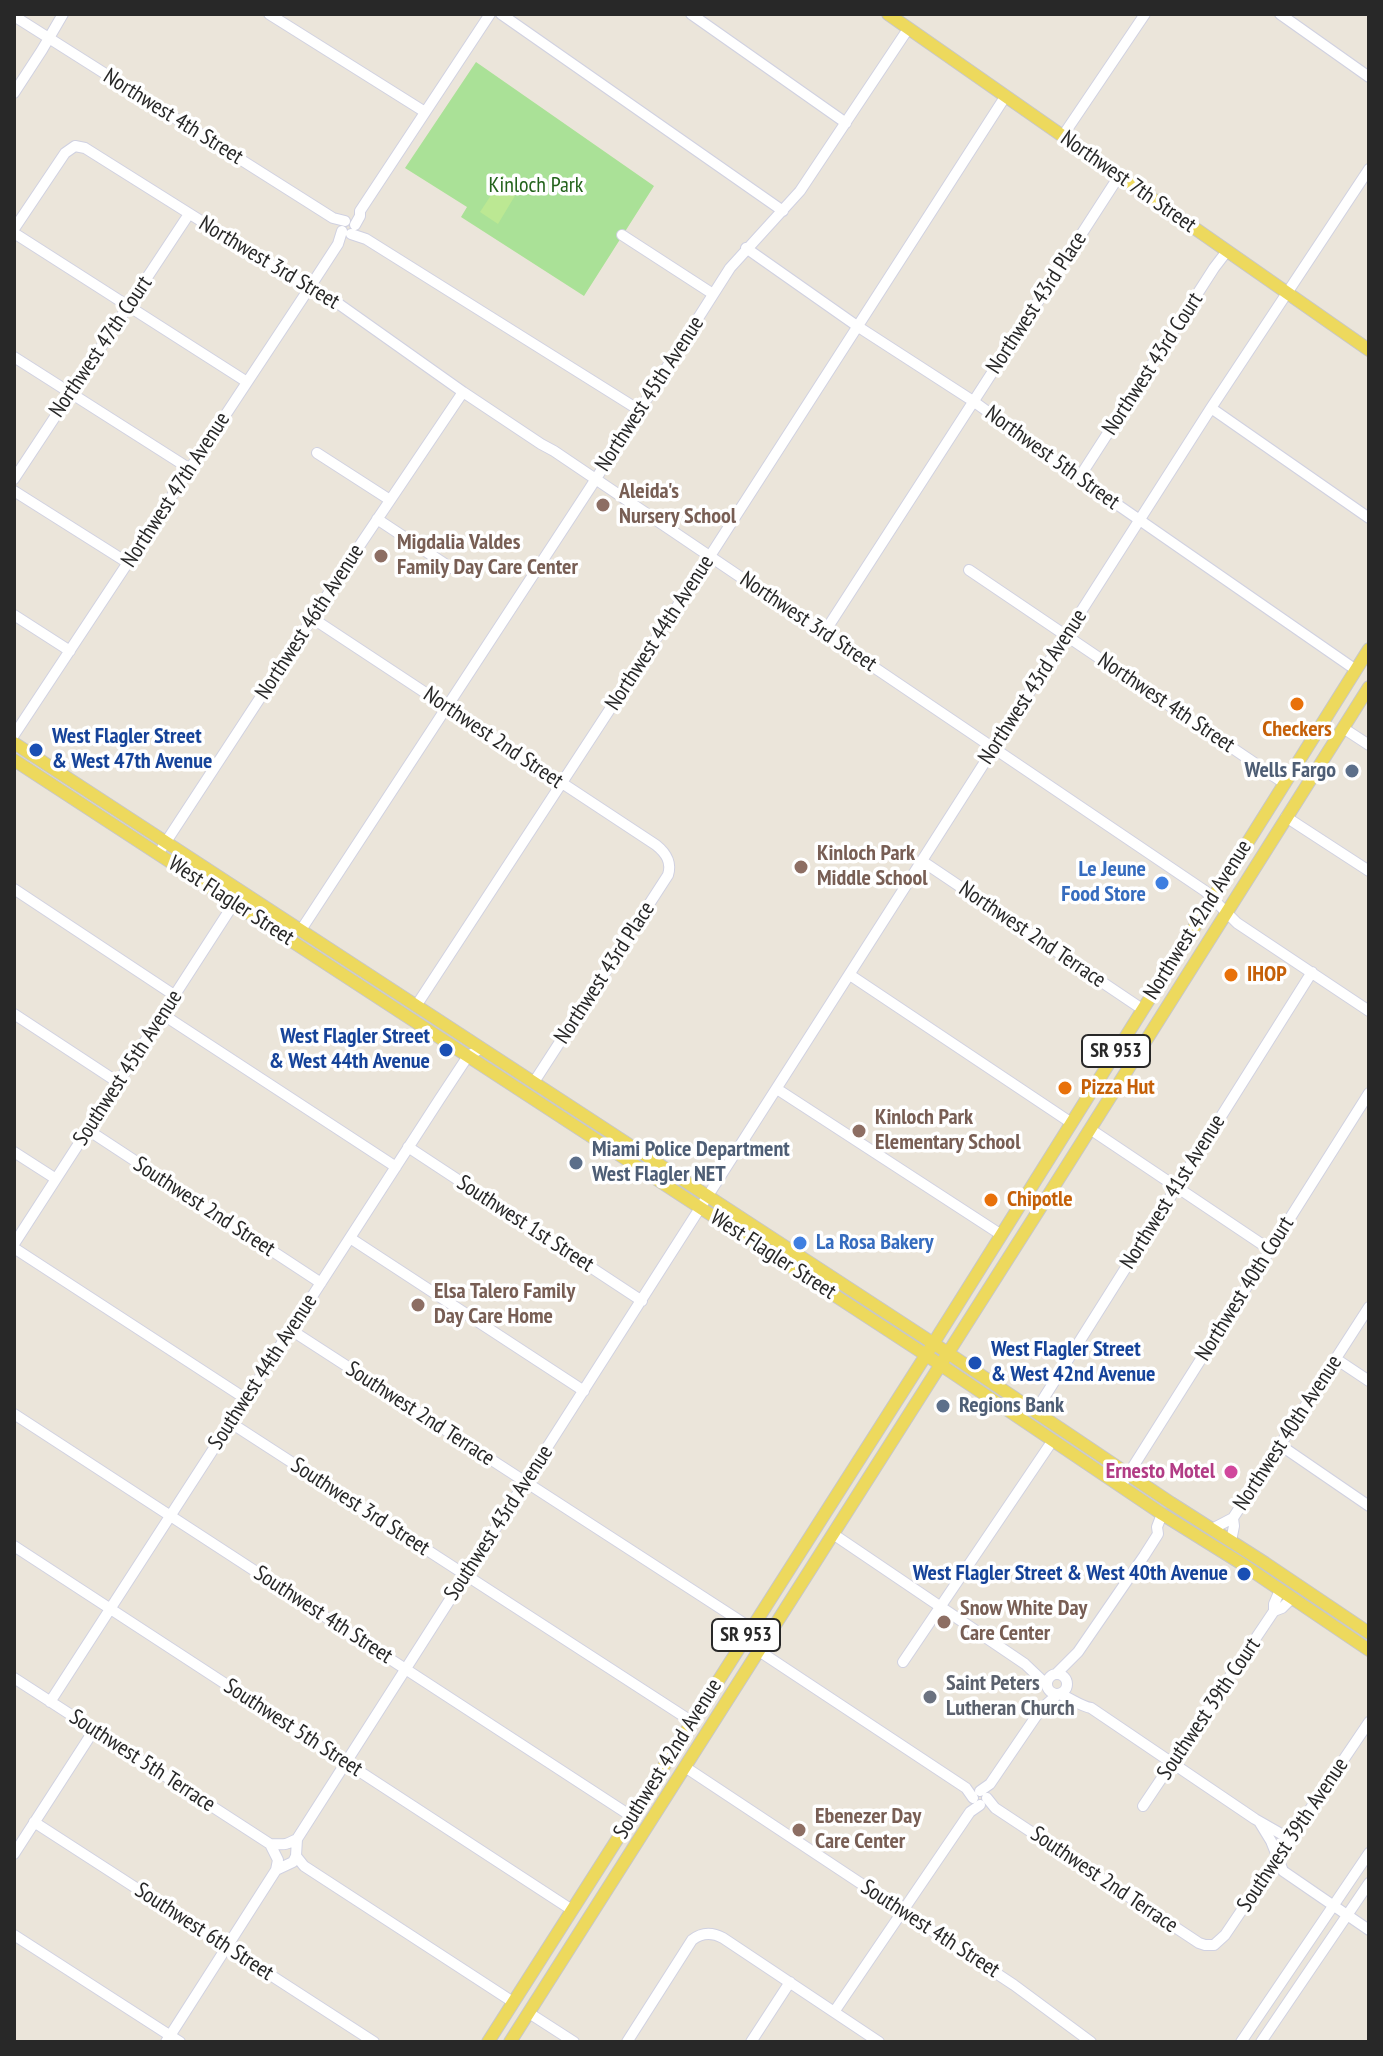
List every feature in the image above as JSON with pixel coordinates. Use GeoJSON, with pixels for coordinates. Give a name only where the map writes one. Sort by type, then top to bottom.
{"type":"FeatureCollection","features":[{"type":"Feature","properties":{"kind":"main road","name":"Northwest 7th Street"},"geometry":{"type":"LineString","coordinates":[[888,14],[1369,350]]}},
{"type":"Feature","properties":{"kind":"main road","name":"Northwest 42nd Avenue"},"geometry":{"type":"LineString","coordinates":[[929,1349],[1369,649]]}},
{"type":"Feature","properties":{"kind":"main road"},"geometry":{"type":"LineString","coordinates":[[1353,713],[1360,687],[1356,670]]}},
{"type":"Feature","properties":{"kind":"main road","name":"Northwest 42nd Avenue"},"geometry":{"type":"LineString","coordinates":[[944,1359],[1369,687]]}},
{"type":"Feature","properties":{"kind":"main road","name":"West Flagler Street"},"geometry":{"type":"LineString","coordinates":[[14,743],[162,848],[468,1056],[704,1202],[929,1349],[1053,1440],[1212,1529],[1369,1633]]}},
{"type":"Feature","properties":{"kind":"main road","name":"West Flagler Street"},"geometry":{"type":"LineString","coordinates":[[14,760],[162,848]]}},
{"type":"Feature","properties":{"kind":"main road","name":"West Flagler Street"},"geometry":{"type":"LineString","coordinates":[[238,898],[301,930],[482,1048],[704,1202]]}},
{"type":"Feature","properties":{"kind":"main road"},"geometry":{"type":"LineString","coordinates":[[391,1005],[416,1006]]}},
{"type":"Feature","properties":{"kind":"main road"},"geometry":{"type":"LineString","coordinates":[[1070,1122],[1075,1137],[1072,1157]]}},
{"type":"Feature","properties":{"kind":"main road","name":"Southwest 42nd Avenue"},"geometry":{"type":"LineString","coordinates":[[488,2042],[929,1349]]}},
{"type":"Feature","properties":{"kind":"main road","name":"West Flagler Street"},"geometry":{"type":"LineString","coordinates":[[944,1359],[1035,1412],[1124,1480],[1162,1514],[1369,1650]]}},
{"type":"Feature","properties":{"kind":"main road","name":"Southwest 42nd Avenue"},"geometry":{"type":"LineString","coordinates":[[510,2042],[944,1359]]}},
{"type":"Feature","properties":{"kind":"main road"},"geometry":{"type":"LineString","coordinates":[[833,1534],[828,1522],[835,1495]]}},
{"type":"Feature","properties":{"kind":"main road"},"geometry":{"type":"LineString","coordinates":[[813,1566],[820,1538],[817,1523]]}},
{"type":"Feature","properties":{"kind":"main road"},"geometry":{"type":"LineString","coordinates":[[751,1628],[757,1654]]}},
{"type":"Feature","properties":{"kind":"main road"},"geometry":{"type":"LineString","coordinates":[[621,1832],[621,1855],[625,1861]]}},
{"type":"Feature","properties":{"kind":"main road"},"geometry":{"type":"LineString","coordinates":[[513,2002],[522,2003],[542,1992]]}},
{"type":"Feature","properties":{"kind":"street"},"geometry":{"type":"LineString","coordinates":[[14,93],[63,14]]}},
{"type":"Feature","properties":{"kind":"street"},"geometry":{"type":"LineString","coordinates":[[269,14],[425,112]]}},
{"type":"Feature","properties":{"kind":"street","name":"Northwest 47th Avenue"},"geometry":{"type":"LineString","coordinates":[[14,735],[338,244],[345,240],[352,215],[360,211],[490,14]]}},
{"type":"Feature","properties":{"kind":"street"},"geometry":{"type":"LineString","coordinates":[[501,14],[783,211]]}},
{"type":"Feature","properties":{"kind":"street"},"geometry":{"type":"LineString","coordinates":[[691,14],[846,123]]}},
{"type":"Feature","properties":{"kind":"street"},"geometry":{"type":"LineString","coordinates":[[1062,137],[1145,14]]}},
{"type":"Feature","properties":{"kind":"street"},"geometry":{"type":"LineString","coordinates":[[1280,14],[1369,77]]}},
{"type":"Feature","properties":{"kind":"street","name":"Northwest 4th Street"},"geometry":{"type":"LineString","coordinates":[[14,16],[348,228],[361,230],[366,239],[639,410]]}},
{"type":"Feature","properties":{"kind":"street","name":"Northwest 45th Avenue"},"geometry":{"type":"LineString","coordinates":[[301,930],[730,268],[800,191],[908,29]]}},
{"type":"Feature","properties":{"kind":"street","name":"Northwest 44th Avenue"},"geometry":{"type":"LineString","coordinates":[[416,1006],[1005,97]]}},
{"type":"Feature","properties":{"kind":"street","name":"Northwest 3rd Street"},"geometry":{"type":"LineString","coordinates":[[14,231],[65,153],[75,146],[85,148],[329,297],[463,392],[1205,891],[1241,926],[1369,1011]]}},
{"type":"Feature","properties":{"kind":"street","name":"Northwest 43rd Avenue"},"geometry":{"type":"LineString","coordinates":[[704,1202],[1211,408],[1369,169]]}},
{"type":"Feature","properties":{"kind":"street","name":"Northwest 43rd Place"},"geometry":{"type":"LineString","coordinates":[[824,633],[1119,176]]}},
{"type":"Feature","properties":{"kind":"street","name":"Northwest 47th Court"},"geometry":{"type":"LineString","coordinates":[[14,479],[189,214]]}},
{"type":"Feature","properties":{"kind":"street"},"geometry":{"type":"LineString","coordinates":[[14,231],[247,382]]}},
{"type":"Feature","properties":{"kind":"street"},"geometry":{"type":"LineString","coordinates":[[622,235],[713,294]]}},
{"type":"Feature","properties":{"kind":"street","name":"Northwest 5th Street"},"geometry":{"type":"LineString","coordinates":[[746,248],[857,326],[973,401],[1356,670]]}},
{"type":"Feature","properties":{"kind":"street","name":"Northwest 43rd Court"},"geometry":{"type":"LineString","coordinates":[[1079,478],[1227,251]]}},
{"type":"Feature","properties":{"kind":"street"},"geometry":{"type":"LineString","coordinates":[[14,357],[190,469]]}},
{"type":"Feature","properties":{"kind":"street","name":"Northwest 46th Avenue"},"geometry":{"type":"LineString","coordinates":[[162,848],[463,392]]}},
{"type":"Feature","properties":{"kind":"street"},"geometry":{"type":"LineString","coordinates":[[1211,408],[1369,518]]}},
{"type":"Feature","properties":{"kind":"street"},"geometry":{"type":"LineString","coordinates":[[317,453],[390,500]]}},
{"type":"Feature","properties":{"kind":"street"},"geometry":{"type":"LineString","coordinates":[[14,491],[128,563]]}},
{"type":"Feature","properties":{"kind":"street"},"geometry":{"type":"LineString","coordinates":[[377,519],[451,568]]}},
{"type":"Feature","properties":{"kind":"street","name":"Northwest 4th Street"},"geometry":{"type":"LineString","coordinates":[[969,570],[1284,783]]}},
{"type":"Feature","properties":{"kind":"street"},"geometry":{"type":"LineString","coordinates":[[14,615],[70,651]]}},
{"type":"Feature","properties":{"kind":"street","name":"Northwest 2nd Street"},"geometry":{"type":"LineString","coordinates":[[312,618],[656,845],[669,861]]}},
{"type":"Feature","properties":{"kind":"street"},"geometry":{"type":"LineString","coordinates":[[1343,728],[1369,745]]}},
{"type":"Feature","properties":{"kind":"street"},"geometry":{"type":"LineString","coordinates":[[1286,817],[1369,871]]}},
{"type":"Feature","properties":{"kind":"street","name":"Northwest 43rd Place"},"geometry":{"type":"LineString","coordinates":[[534,1082],[668,875],[669,861]]}},
{"type":"Feature","properties":{"kind":"street","name":"Northwest 2nd Terrace"},"geometry":{"type":"LineString","coordinates":[[922,861],[1142,1009]]}},
{"type":"Feature","properties":{"kind":"street"},"geometry":{"type":"LineString","coordinates":[[14,889],[174,995]]}},
{"type":"Feature","properties":{"kind":"street","name":"Southwest 45th Avenue"},"geometry":{"type":"LineString","coordinates":[[14,1246],[238,898]]}},
{"type":"Feature","properties":{"kind":"street","name":"Northwest 41st Avenue"},"geometry":{"type":"LineString","coordinates":[[1035,1412],[1312,972]]}},
{"type":"Feature","properties":{"kind":"street"},"geometry":{"type":"LineString","coordinates":[[850,975],[1070,1122]]}},
{"type":"Feature","properties":{"kind":"street"},"geometry":{"type":"LineString","coordinates":[[14,1014],[119,1083]]}},
{"type":"Feature","properties":{"kind":"street"},"geometry":{"type":"LineString","coordinates":[[162,1014],[396,1167]]}},
{"type":"Feature","properties":{"kind":"street","name":"Southwest 44th Avenue"},"geometry":{"type":"LineString","coordinates":[[50,1702],[468,1056],[482,1048]]}},
{"type":"Feature","properties":{"kind":"street"},"geometry":{"type":"LineString","coordinates":[[777,1089],[1000,1234]]}},
{"type":"Feature","properties":{"kind":"street","name":"Northwest 40th Court"},"geometry":{"type":"LineString","coordinates":[[1124,1480],[1369,1093]]}},
{"type":"Feature","properties":{"kind":"street"},"geometry":{"type":"LineString","coordinates":[[1090,1129],[1269,1249]]}},
{"type":"Feature","properties":{"kind":"street","name":"Southwest 2nd Street"},"geometry":{"type":"LineString","coordinates":[[88,1130],[321,1283]]}},
{"type":"Feature","properties":{"kind":"street","name":"Southwest 1st Street"},"geometry":{"type":"LineString","coordinates":[[408,1147],[642,1301]]}},
{"type":"Feature","properties":{"kind":"street"},"geometry":{"type":"LineString","coordinates":[[14,1152],[56,1179]]}},
{"type":"Feature","properties":{"kind":"street","name":"Southwest 43rd Avenue"},"geometry":{"type":"LineString","coordinates":[[168,2039],[704,1202]]}},
{"type":"Feature","properties":{"kind":"street"},"geometry":{"type":"LineString","coordinates":[[350,1238],[584,1391]]}},
{"type":"Feature","properties":{"kind":"street"},"geometry":{"type":"LineString","coordinates":[[14,1246],[246,1399]]}},
{"type":"Feature","properties":{"kind":"street","name":"Northwest 40th Avenue"},"geometry":{"type":"LineString","coordinates":[[1212,1529],[1233,1518],[1369,1307]]}},
{"type":"Feature","properties":{"kind":"street","name":"Southwest 2nd Terrace"},"geometry":{"type":"LineString","coordinates":[[291,1330],[751,1628]]}},
{"type":"Feature","properties":{"kind":"street"},"geometry":{"type":"LineString","coordinates":[[1336,1359],[1369,1381]]}},
{"type":"Feature","properties":{"kind":"street","name":"Southwest 4th Street"},"geometry":{"type":"LineString","coordinates":[[14,1414],[631,1816]]}},
{"type":"Feature","properties":{"kind":"street","name":"Southwest 3rd Street"},"geometry":{"type":"LineString","coordinates":[[231,1423],[691,1721]]}},
{"type":"Feature","properties":{"kind":"street"},"geometry":{"type":"LineString","coordinates":[[903,1662],[1053,1440]]}},
{"type":"Feature","properties":{"kind":"street"},"geometry":{"type":"LineString","coordinates":[[1280,1445],[1369,1506]]}},
{"type":"Feature","properties":{"kind":"street"},"geometry":{"type":"LineString","coordinates":[[1158,1534],[1162,1514]]}},
{"type":"Feature","properties":{"kind":"street","name":"Northwest 40th Avenue"},"geometry":{"type":"LineString","coordinates":[[1231,1541],[1233,1518]]}},
{"type":"Feature","properties":{"kind":"street"},"geometry":{"type":"LineString","coordinates":[[1041,1709],[1050,1680],[1078,1652],[1158,1534],[1166,1532],[1175,1522]]}},
{"type":"Feature","properties":{"kind":"street"},"geometry":{"type":"LineString","coordinates":[[833,1534],[1050,1680]]}},
{"type":"Feature","properties":{"kind":"street","name":"Southwest 5th Street"},"geometry":{"type":"LineString","coordinates":[[14,1546],[572,1910]]}},
{"type":"Feature","properties":{"kind":"street","name":"Southwest 39th Court"},"geometry":{"type":"LineString","coordinates":[[1143,1806],[1274,1611],[1280,1590]]}},
{"type":"Feature","properties":{"kind":"street","name":"Southwest 39th Court"},"geometry":{"type":"LineString","coordinates":[[1274,1611],[1292,1598]]}},
{"type":"Feature","properties":{"kind":"street"},"geometry":{"type":"LineString","coordinates":[[834,2012],[1041,1709],[1065,1690],[1078,1652]]}},
{"type":"Feature","properties":{"kind":"street","name":"Southwest 2nd Terrace"},"geometry":{"type":"LineString","coordinates":[[757,1654],[981,1797],[1199,1943],[1214,1945]]}},
{"type":"Feature","properties":{"kind":"street"},"geometry":{"type":"LineString","coordinates":[[1050,1680],[1062,1676],[1091,1708]]}},
{"type":"Feature","properties":{"kind":"street","name":"Southwest 5th Terrace"},"geometry":{"type":"LineString","coordinates":[[14,1678],[513,2002]]}},
{"type":"Feature","properties":{"kind":"street"},"geometry":{"type":"LineString","coordinates":[[1050,1680],[1051,1693],[1091,1708],[1255,1819],[1290,1839]]}},
{"type":"Feature","properties":{"kind":"street","name":"Southwest 39th Avenue"},"geometry":{"type":"LineString","coordinates":[[1214,1945],[1221,1940],[1369,1722]]}},
{"type":"Feature","properties":{"kind":"street"},"geometry":{"type":"LineString","coordinates":[[14,1854],[94,1730]]}},
{"type":"Feature","properties":{"kind":"street","name":"Southwest 4th Street"},"geometry":{"type":"LineString","coordinates":[[685,1767],[1014,1985],[1091,2042]]}},
{"type":"Feature","properties":{"kind":"street"},"geometry":{"type":"LineString","coordinates":[[1255,1819],[1264,1829],[1283,1871],[1369,1930]]}},
{"type":"Feature","properties":{"kind":"street","name":"Southwest 6th Street"},"geometry":{"type":"LineString","coordinates":[[34,1822],[374,2042]]}},
{"type":"Feature","properties":{"kind":"street"},"geometry":{"type":"LineString","coordinates":[[1241,2042],[1369,1853]]}},
{"type":"Feature","properties":{"kind":"street"},"geometry":{"type":"LineString","coordinates":[[1261,2042],[1369,1883]]}},
{"type":"Feature","properties":{"kind":"street"},"geometry":{"type":"LineString","coordinates":[[627,2042],[692,1940],[704,1934],[723,1938],[879,2042]]}},
{"type":"Feature","properties":{"kind":"street"},"geometry":{"type":"LineString","coordinates":[[14,1935],[168,2039],[180,2042]]}},
{"type":"Feature","properties":{"kind":"street"},"geometry":{"type":"LineString","coordinates":[[751,2042],[790,1982]]}},
{"type":"Feature","properties":{"kind":"street"},"geometry":{"type":"LineString","coordinates":[[529,2013],[574,2042]]}},
{"type":"Feature","properties":{"kind":"green space","name":"Kinloch Park"},"geometry":{"type":"Polygon","coordinates":[[[476,62],[654,186],[584,296],[461,217],[467,207],[405,168],[476,62]]]}},
{"type":"Feature","properties":{"kind":"green space"},"geometry":{"type":"Polygon","coordinates":[[[499,183],[516,194],[498,224],[480,212],[499,183]]]}},
{"type":"Feature","properties":{"kind":"place","name":"Aleida's Nursery School"},"geometry":{"type":"Point","coordinates":[603,505]}},
{"type":"Feature","properties":{"kind":"place","name":"Migdalia Valdes Family Day Care Center"},"geometry":{"type":"Point","coordinates":[381,556]}},
{"type":"Feature","properties":{"kind":"place","name":"Checkers"},"geometry":{"type":"Point","coordinates":[1297,704]}},
{"type":"Feature","properties":{"kind":"place","name":"West Flagler Street & West 47th Avenue"},"geometry":{"type":"Point","coordinates":[36,750]}},
{"type":"Feature","properties":{"kind":"place","name":"Wells Fargo"},"geometry":{"type":"Point","coordinates":[1352,771]}},
{"type":"Feature","properties":{"kind":"place","name":"Kinloch Park Middle School"},"geometry":{"type":"Point","coordinates":[801,867]}},
{"type":"Feature","properties":{"kind":"place","name":"Le Jeune Food Store"},"geometry":{"type":"Point","coordinates":[1162,883]}},
{"type":"Feature","properties":{"kind":"place","name":"IHOP"},"geometry":{"type":"Point","coordinates":[1231,975]}},
{"type":"Feature","properties":{"kind":"place","name":"West Flagler Street & West 44th Avenue"},"geometry":{"type":"Point","coordinates":[446,1050]}},
{"type":"Feature","properties":{"kind":"place","name":"Pizza Hut"},"geometry":{"type":"Point","coordinates":[1065,1088]}},
{"type":"Feature","properties":{"kind":"place","name":"Kinloch Park Elementary School"},"geometry":{"type":"Point","coordinates":[859,1131]}},
{"type":"Feature","properties":{"kind":"place","name":"Miami Police Department West Flagler NET"},"geometry":{"type":"Point","coordinates":[576,1163]}},
{"type":"Feature","properties":{"kind":"place","name":"Chipotle"},"geometry":{"type":"Point","coordinates":[991,1200]}},
{"type":"Feature","properties":{"kind":"place","name":"La Rosa Bakery"},"geometry":{"type":"Point","coordinates":[800,1243]}},
{"type":"Feature","properties":{"kind":"place","name":"Elsa Talero Family Day Care Home"},"geometry":{"type":"Point","coordinates":[418,1305]}},
{"type":"Feature","properties":{"kind":"place","name":"West Flagler Street & West 42nd Avenue"},"geometry":{"type":"Point","coordinates":[975,1363]}},
{"type":"Feature","properties":{"kind":"place","name":"Regions Bank"},"geometry":{"type":"Point","coordinates":[943,1406]}},
{"type":"Feature","properties":{"kind":"place","name":"Ernesto Motel"},"geometry":{"type":"Point","coordinates":[1231,1472]}},
{"type":"Feature","properties":{"kind":"place","name":"West Flagler Street & West 40th Avenue"},"geometry":{"type":"Point","coordinates":[1244,1574]}},
{"type":"Feature","properties":{"kind":"place","name":"Snow White Day Care Center"},"geometry":{"type":"Point","coordinates":[944,1622]}},
{"type":"Feature","properties":{"kind":"place","name":"Saint Peters Lutheran Church"},"geometry":{"type":"Point","coordinates":[930,1697]}},
{"type":"Feature","properties":{"kind":"place","name":"Ebenezer Day Care Center"},"geometry":{"type":"Point","coordinates":[799,1830]}}]}
